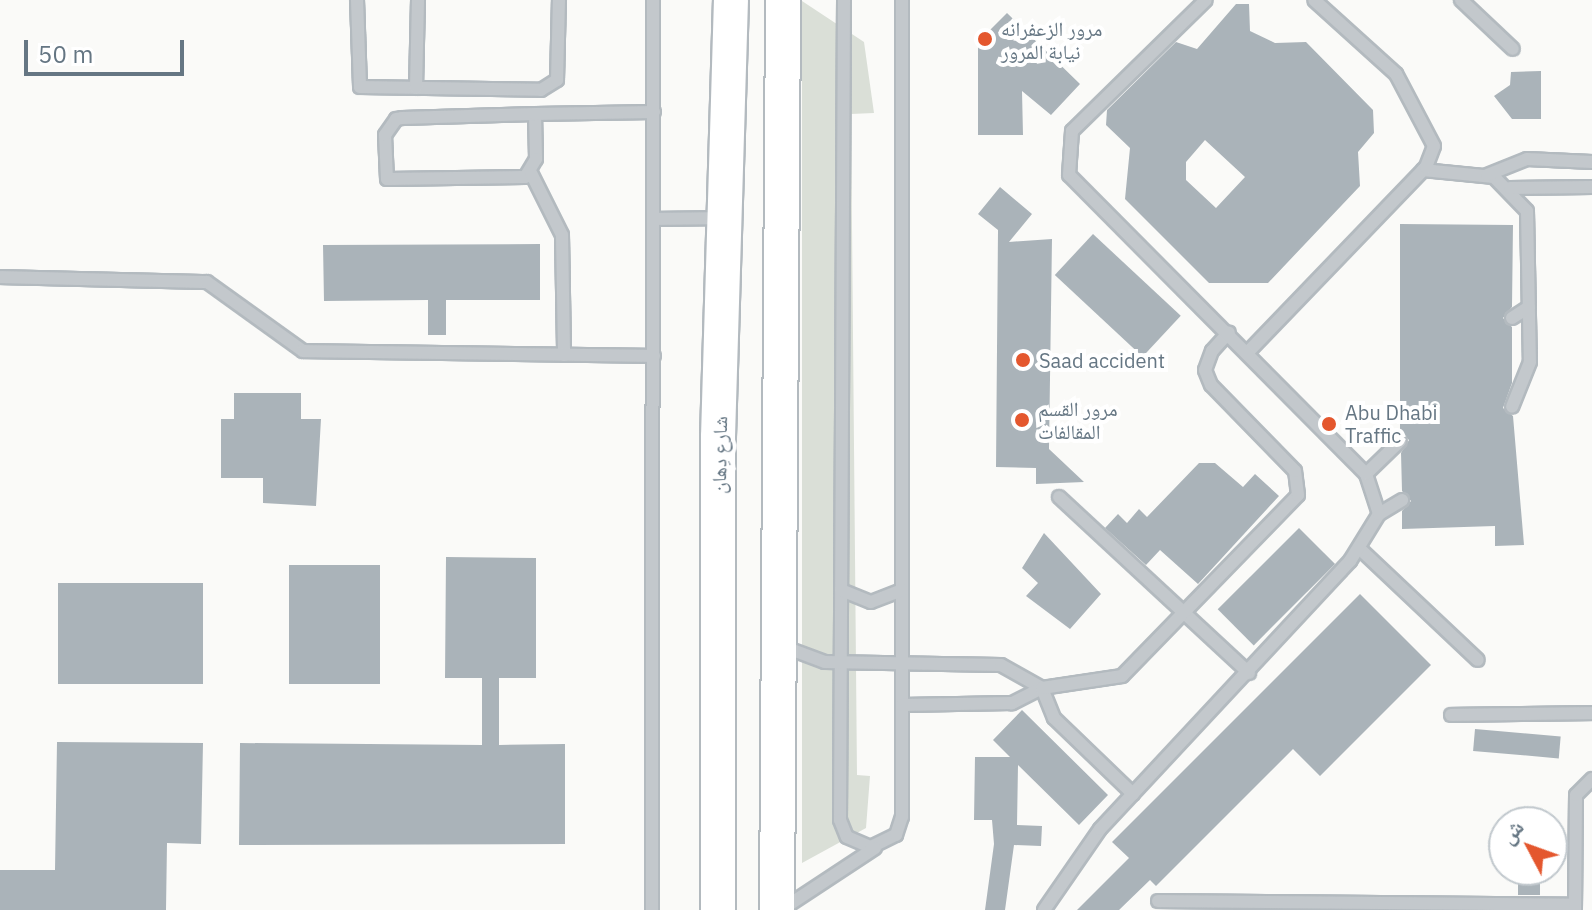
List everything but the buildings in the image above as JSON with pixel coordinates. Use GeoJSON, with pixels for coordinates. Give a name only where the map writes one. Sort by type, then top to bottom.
{"type":"FeatureCollection","features":[{"type":"Feature","properties":{"kind":"street","name":"شارع دِهان"},"geometry":{"type":"LineString","coordinates":[[718,910],[718,437],[727,218],[731,0]]}},
{"type":"Feature","properties":{"kind":"street"},"geometry":{"type":"LineString","coordinates":[[779,910],[783,0]]}},
{"type":"Feature","properties":{"kind":"lane"},"geometry":{"type":"LineString","coordinates":[[357,0],[360,87],[416,88],[554,86],[559,0]]}},
{"type":"Feature","properties":{"kind":"lane"},"geometry":{"type":"LineString","coordinates":[[416,88],[418,0]]}},
{"type":"Feature","properties":{"kind":"lane"},"geometry":{"type":"LineString","coordinates":[[652,910],[653,0]]}},
{"type":"Feature","properties":{"kind":"lane"},"geometry":{"type":"LineString","coordinates":[[844,0],[840,820],[854,842],[880,846]]}},
{"type":"Feature","properties":{"kind":"lane"},"geometry":{"type":"LineString","coordinates":[[779,910],[836,868],[896,835],[902,817],[902,0]]}},
{"type":"Feature","properties":{"kind":"lane"},"geometry":{"type":"LineString","coordinates":[[1206,0],[1072,131],[1069,175],[1249,351],[1366,474],[1379,514]]}},
{"type":"Feature","properties":{"kind":"lane"},"geometry":{"type":"LineString","coordinates":[[1249,351],[1423,170],[1434,146],[1396,74],[1314,0]]}},
{"type":"Feature","properties":{"kind":"lane"},"geometry":{"type":"LineString","coordinates":[[1461,0],[1513,49]]}},
{"type":"Feature","properties":{"kind":"lane"},"geometry":{"type":"LineString","coordinates":[[531,173],[390,182],[385,135],[402,118],[654,112]]}},
{"type":"Feature","properties":{"kind":"lane"},"geometry":{"type":"LineString","coordinates":[[535,114],[531,173],[562,235],[564,355]]}},
{"type":"Feature","properties":{"kind":"lane"},"geometry":{"type":"LineString","coordinates":[[1487,175],[1527,159],[1592,162]]}},
{"type":"Feature","properties":{"kind":"lane"},"geometry":{"type":"LineString","coordinates":[[1423,170],[1487,175],[1510,188],[1527,211],[1530,362],[1512,407]]}},
{"type":"Feature","properties":{"kind":"lane"},"geometry":{"type":"LineString","coordinates":[[1510,188],[1592,187]]}},
{"type":"Feature","properties":{"kind":"lane"},"geometry":{"type":"LineString","coordinates":[[655,219],[727,218]]}},
{"type":"Feature","properties":{"kind":"lane"},"geometry":{"type":"LineString","coordinates":[[0,277],[207,282],[303,351],[654,356]]}},
{"type":"Feature","properties":{"kind":"lane"},"geometry":{"type":"LineString","coordinates":[[1512,318],[1529,307]]}},
{"type":"Feature","properties":{"kind":"lane"},"geometry":{"type":"LineString","coordinates":[[902,705],[1012,703],[1042,688],[1122,676],[1186,615],[1298,495],[1295,471],[1211,385],[1205,370],[1212,351],[1229,332]]}},
{"type":"Feature","properties":{"kind":"lane"},"geometry":{"type":"LineString","coordinates":[[1366,474],[1400,441]]}},
{"type":"Feature","properties":{"kind":"lane"},"geometry":{"type":"LineString","coordinates":[[1059,497],[1249,673]]}},
{"type":"Feature","properties":{"kind":"lane"},"geometry":{"type":"LineString","coordinates":[[1044,910],[1133,794],[1249,673],[1359,548],[1379,514],[1402,500]]}},
{"type":"Feature","properties":{"kind":"lane"},"geometry":{"type":"LineString","coordinates":[[1359,548],[1478,660]]}},
{"type":"Feature","properties":{"kind":"lane"},"geometry":{"type":"LineString","coordinates":[[841,590],[871,602],[902,590]]}},
{"type":"Feature","properties":{"kind":"lane"},"geometry":{"type":"LineString","coordinates":[[779,644],[810,659],[841,663],[1001,665],[1042,688],[1054,718],[1133,794]]}},
{"type":"Feature","properties":{"kind":"lane"},"geometry":{"type":"LineString","coordinates":[[1451,715],[1592,713]]}},
{"type":"Feature","properties":{"kind":"lane"},"geometry":{"type":"LineString","coordinates":[[1158,901],[1575,908],[1576,795],[1592,779]]}},
{"type":"Feature","properties":{"kind":"shaded area"},"geometry":{"type":"Polygon","coordinates":[[[802,1],[864,42],[874,113],[851,114],[857,775],[870,776],[866,828],[802,863],[802,1]]]}},
{"type":"Feature","properties":{"kind":"place","name":"مرور الزعفرانه نيابة المرور"},"geometry":{"type":"Point","coordinates":[985,39]}},
{"type":"Feature","properties":{"kind":"place","name":"Saad accident"},"geometry":{"type":"Point","coordinates":[1023,360]}},
{"type":"Feature","properties":{"kind":"place","name":"مرور القسم المقالفات"},"geometry":{"type":"Point","coordinates":[1022,420]}},
{"type":"Feature","properties":{"kind":"place","name":"Abu Dhabi Traffic"},"geometry":{"type":"Point","coordinates":[1329,424]}}]}
